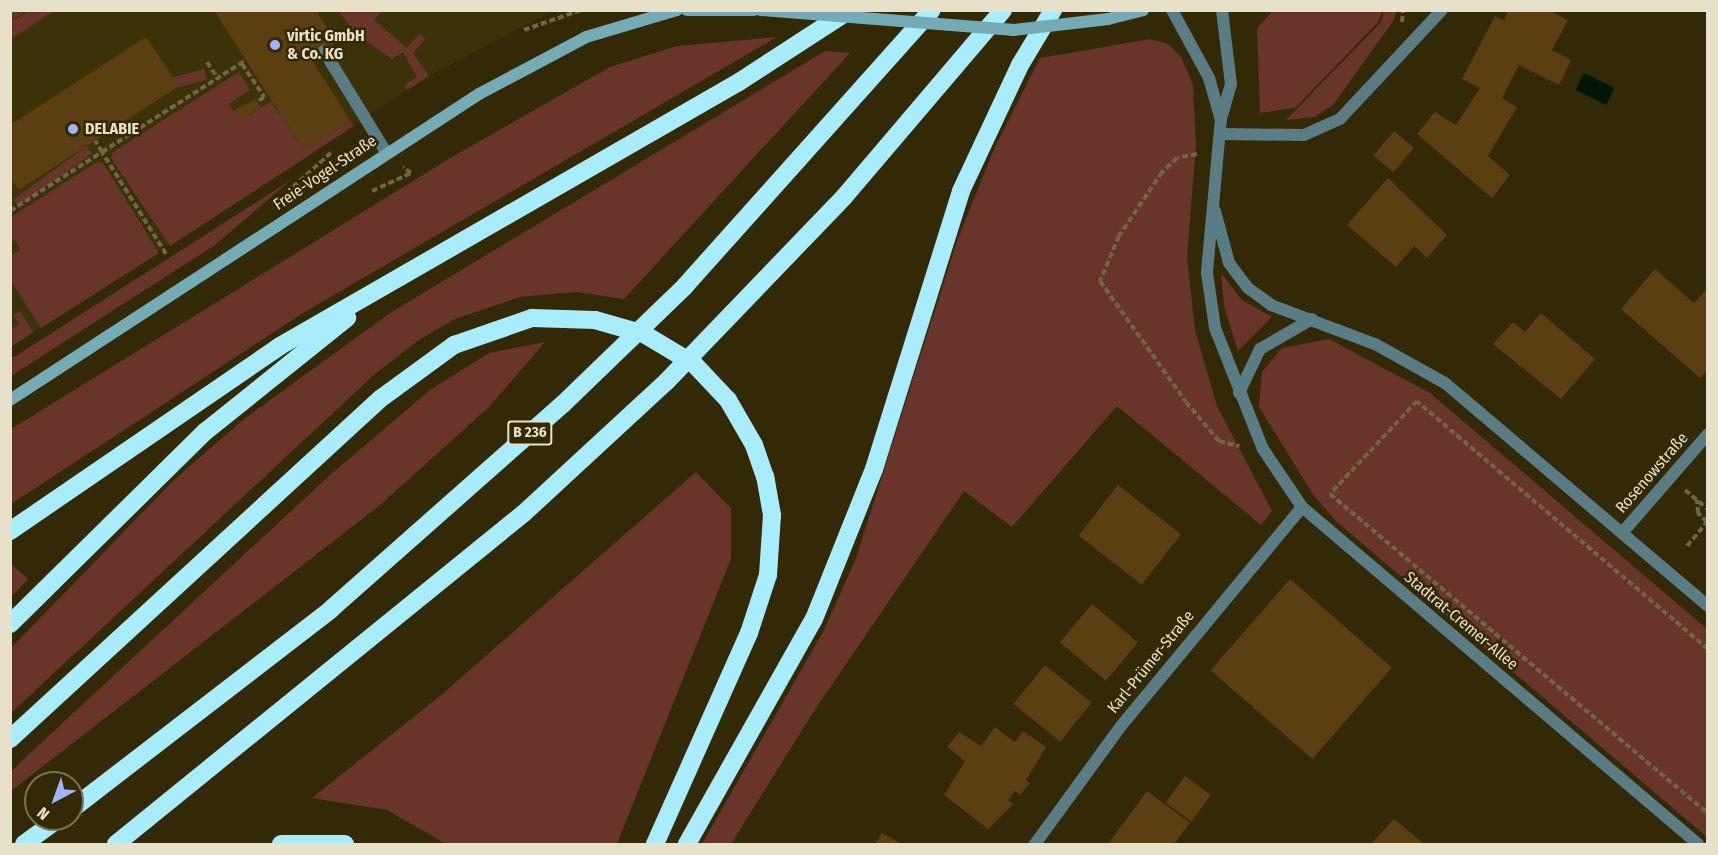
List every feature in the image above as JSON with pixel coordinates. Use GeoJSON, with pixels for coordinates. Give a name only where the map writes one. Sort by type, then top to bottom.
{"type":"FeatureCollection","features":[{"type":"Feature","properties":{"kind":"highway"},"geometry":{"type":"LineString","coordinates":[[10,531],[280,346],[373,296],[748,77],[850,10]]}},
{"type":"Feature","properties":{"kind":"highway","name":"B 236"},"geometry":{"type":"LineString","coordinates":[[84,800],[330,610],[563,404],[716,252],[932,10]]}},
{"type":"Feature","properties":{"kind":"highway"},"geometry":{"type":"LineString","coordinates":[[116,844],[524,513],[659,389],[844,197],[1003,10]]}},
{"type":"Feature","properties":{"kind":"highway"},"geometry":{"type":"LineString","coordinates":[[687,844],[814,619],[874,469],[961,191],[1020,65],[1053,10]]}},
{"type":"Feature","properties":{"kind":"highway"},"geometry":{"type":"LineString","coordinates":[[10,624],[206,431],[373,296]]}},
{"type":"Feature","properties":{"kind":"highway"},"geometry":{"type":"LineString","coordinates":[[10,739],[371,407],[454,345],[532,318],[595,320],[644,334],[694,364],[728,400],[754,445],[765,477],[772,515],[768,575],[749,633],[655,844]]}},
{"type":"Feature","properties":{"kind":"highway"},"geometry":{"type":"LineString","coordinates":[[24,844],[42,831]]}},
{"type":"Feature","properties":{"kind":"highway"},"geometry":{"type":"LineString","coordinates":[[281,844],[345,844]]}},
{"type":"Feature","properties":{"kind":"street","name":"Freie-Vogel-Straße"},"geometry":{"type":"LineString","coordinates":[[10,400],[386,152],[548,56],[646,14],[677,10]]}},
{"type":"Feature","properties":{"kind":"street"},"geometry":{"type":"LineString","coordinates":[[687,10],[754,10]]}},
{"type":"Feature","properties":{"kind":"street"},"geometry":{"type":"LineString","coordinates":[[760,10],[1014,30],[1108,19],[1143,10]]}},
{"type":"Feature","properties":{"kind":"street","name":"Stadtrat-Cremer-Allee"},"geometry":{"type":"LineString","coordinates":[[1172,10],[1209,78],[1221,118]]}},
{"type":"Feature","properties":{"kind":"street","name":"Stadtrat-Cremer-Allee"},"geometry":{"type":"LineString","coordinates":[[1222,10],[1231,84],[1221,118],[1207,273],[1215,328],[1263,449],[1302,507],[1698,844]]}},
{"type":"Feature","properties":{"kind":"street"},"geometry":{"type":"LineString","coordinates":[[1220,134],[1304,135],[1340,118],[1442,10]]}},
{"type":"Feature","properties":{"kind":"street"},"geometry":{"type":"LineString","coordinates":[[324,51],[386,152]]}},
{"type":"Feature","properties":{"kind":"street","name":"Stadtrat-Cremer-Allee"},"geometry":{"type":"LineString","coordinates":[[1214,207],[1229,263],[1248,288],[1271,305],[1375,344],[1445,382],[1707,606]]}},
{"type":"Feature","properties":{"kind":"street"},"geometry":{"type":"LineString","coordinates":[[1239,393],[1260,349],[1311,319]]}},
{"type":"Feature","properties":{"kind":"street","name":"Rosenowstraße"},"geometry":{"type":"LineString","coordinates":[[1622,533],[1707,434]]}},
{"type":"Feature","properties":{"kind":"street","name":"Karl-Prümer-Straße"},"geometry":{"type":"LineString","coordinates":[[1035,844],[1121,726],[1302,507]]}},
{"type":"Feature","properties":{"kind":"path"},"geometry":{"type":"LineString","coordinates":[[524,30],[581,10]]}},
{"type":"Feature","properties":{"kind":"path"},"geometry":{"type":"LineString","coordinates":[[207,62],[218,79]]}},
{"type":"Feature","properties":{"kind":"path"},"geometry":{"type":"LineString","coordinates":[[10,211],[244,62],[264,97],[257,102]]}},
{"type":"Feature","properties":{"kind":"path"},"geometry":{"type":"LineString","coordinates":[[95,141],[166,254]]}},
{"type":"Feature","properties":{"kind":"path"},"geometry":{"type":"LineString","coordinates":[[1199,154],[1177,158],[1162,172],[1119,236],[1100,281],[1186,402],[1219,441],[1240,446]]}},
{"type":"Feature","properties":{"kind":"path"},"geometry":{"type":"LineString","coordinates":[[1707,649],[1417,401],[1330,494],[1707,814]]}},
{"type":"Feature","properties":{"kind":"path"},"geometry":{"type":"LineString","coordinates":[[1670,478],[1707,509]]}},
{"type":"Feature","properties":{"kind":"path"},"geometry":{"type":"LineString","coordinates":[[1687,546],[1707,522],[1698,513],[1696,500]]}},
{"type":"Feature","properties":{"kind":"shaded area"},"geometry":{"type":"Polygon","coordinates":[[[1274,10],[1382,11],[1379,21],[1295,108],[1260,113],[1257,28],[1274,10]]]}},
{"type":"Feature","properties":{"kind":"shaded area"},"geometry":{"type":"Polygon","coordinates":[[[28,11],[54,11],[11,39],[11,22],[28,11]]]}},
{"type":"Feature","properties":{"kind":"shaded area"},"geometry":{"type":"Polygon","coordinates":[[[30,11],[553,11],[429,76],[11,347],[11,23],[30,11]]]}},
{"type":"Feature","properties":{"kind":"shaded area"},"geometry":{"type":"Polygon","coordinates":[[[339,11],[381,11],[374,20],[407,48],[419,34],[425,39],[413,53],[429,76],[407,90],[404,85],[417,77],[403,52],[392,59],[355,33],[339,11]]]}},
{"type":"Feature","properties":{"kind":"shaded area"},"geometry":{"type":"Polygon","coordinates":[[[1384,11],[1396,11],[1394,20],[1333,105],[1314,117],[1286,120],[1381,22],[1384,11]]]}},
{"type":"Feature","properties":{"kind":"shaded area"},"geometry":{"type":"Polygon","coordinates":[[[777,37],[303,313],[11,504],[11,429],[452,157],[610,67],[677,46],[777,37]]]}},
{"type":"Feature","properties":{"kind":"shaded area"},"geometry":{"type":"Polygon","coordinates":[[[1150,39],[1168,44],[1181,57],[1193,85],[1196,145],[1187,258],[1195,330],[1217,406],[1272,511],[1261,525],[1117,406],[1012,527],[964,491],[814,711],[731,844],[702,844],[824,630],[856,558],[957,241],[994,149],[1040,58],[1150,39]]]}},
{"type":"Feature","properties":{"kind":"shaded area"},"geometry":{"type":"Polygon","coordinates":[[[825,51],[850,53],[624,299],[577,292],[520,297],[455,319],[419,340],[375,374],[11,713],[11,648],[175,479],[244,419],[390,313],[825,51]]]}},
{"type":"Feature","properties":{"kind":"shaded area"},"geometry":{"type":"Polygon","coordinates":[[[204,69],[207,80],[104,107],[102,96],[204,69]]]}},
{"type":"Feature","properties":{"kind":"shaded area"},"geometry":{"type":"Polygon","coordinates":[[[239,72],[250,90],[229,104],[240,121],[271,101],[303,150],[350,120],[354,126],[170,246],[111,158],[113,152],[239,72]]]}},
{"type":"Feature","properties":{"kind":"shaded area"},"geometry":{"type":"Polygon","coordinates":[[[1584,73],[1615,88],[1606,105],[1576,90],[1584,73]]]}},
{"type":"Feature","properties":{"kind":"shaded area"},"geometry":{"type":"Polygon","coordinates":[[[87,146],[92,153],[19,207],[13,199],[87,146]]]}},
{"type":"Feature","properties":{"kind":"shaded area"},"geometry":{"type":"Polygon","coordinates":[[[97,162],[103,163],[159,253],[41,328],[11,281],[11,256],[20,249],[15,240],[11,242],[11,217],[97,162]]]}},
{"type":"Feature","properties":{"kind":"shaded area"},"geometry":{"type":"Polygon","coordinates":[[[291,180],[215,245],[11,376],[11,359],[291,180]]]}},
{"type":"Feature","properties":{"kind":"shaded area"},"geometry":{"type":"Polygon","coordinates":[[[1221,273],[1242,300],[1272,317],[1238,351],[1224,306],[1221,273]]]}},
{"type":"Feature","properties":{"kind":"shaded area"},"geometry":{"type":"Polygon","coordinates":[[[20,311],[33,332],[11,347],[11,329],[19,324],[13,315],[20,311]]]}},
{"type":"Feature","properties":{"kind":"shaded area"},"geometry":{"type":"Polygon","coordinates":[[[1329,339],[1430,393],[1707,629],[1707,837],[1337,522],[1314,496],[1259,407],[1262,372],[1282,348],[1329,339]]]}},
{"type":"Feature","properties":{"kind":"shaded area"},"geometry":{"type":"Polygon","coordinates":[[[545,342],[489,407],[379,506],[37,771],[24,771],[24,781],[11,791],[11,772],[28,755],[330,475],[430,390],[489,353],[545,342]]]}},
{"type":"Feature","properties":{"kind":"shaded area"},"geometry":{"type":"Polygon","coordinates":[[[696,472],[731,508],[731,559],[617,844],[446,844],[387,810],[312,798],[440,696],[696,472]]]}},
{"type":"Feature","properties":{"kind":"shaded area"},"geometry":{"type":"Polygon","coordinates":[[[11,564],[28,579],[11,597],[11,564]]]}},
{"type":"Feature","properties":{"kind":"building"},"geometry":{"type":"Polygon","coordinates":[[[10,10],[28,10],[10,22],[10,10]]]}},
{"type":"Feature","properties":{"kind":"building"},"geometry":{"type":"Polygon","coordinates":[[[214,10],[316,10],[336,43],[311,59],[350,120],[303,150],[214,10]]]}},
{"type":"Feature","properties":{"kind":"building"},"geometry":{"type":"Polygon","coordinates":[[[1509,10],[1549,10],[1568,20],[1552,50],[1571,60],[1559,85],[1519,65],[1502,98],[1517,107],[1488,156],[1510,175],[1492,198],[1417,134],[1435,112],[1456,125],[1480,88],[1462,79],[1495,16],[1504,20],[1509,10]]]}},
{"type":"Feature","properties":{"kind":"building"},"geometry":{"type":"Polygon","coordinates":[[[146,37],[179,86],[19,190],[10,178],[10,125],[146,37]]]}},
{"type":"Feature","properties":{"kind":"building"},"geometry":{"type":"Polygon","coordinates":[[[255,99],[261,107],[240,121],[233,111],[255,99]]]}},
{"type":"Feature","properties":{"kind":"building"},"geometry":{"type":"Polygon","coordinates":[[[1394,131],[1414,148],[1393,172],[1373,156],[1394,131]]]}},
{"type":"Feature","properties":{"kind":"building"},"geometry":{"type":"Polygon","coordinates":[[[1388,178],[1447,235],[1427,258],[1414,246],[1396,267],[1347,225],[1388,178]]]}},
{"type":"Feature","properties":{"kind":"building"},"geometry":{"type":"Polygon","coordinates":[[[1655,269],[1694,303],[1708,288],[1708,369],[1700,378],[1621,309],[1655,269]]]}},
{"type":"Feature","properties":{"kind":"building"},"geometry":{"type":"Polygon","coordinates":[[[1541,313],[1595,359],[1561,399],[1493,344],[1513,322],[1525,332],[1541,313]]]}},
{"type":"Feature","properties":{"kind":"building"},"geometry":{"type":"Polygon","coordinates":[[[1118,485],[1181,534],[1142,585],[1079,535],[1118,485]]]}},
{"type":"Feature","properties":{"kind":"building"},"geometry":{"type":"Polygon","coordinates":[[[1290,579],[1392,668],[1313,759],[1211,670],[1290,579]]]}},
{"type":"Feature","properties":{"kind":"building"},"geometry":{"type":"Polygon","coordinates":[[[1092,604],[1138,643],[1106,681],[1060,642],[1092,604]]]}},
{"type":"Feature","properties":{"kind":"building"},"geometry":{"type":"Polygon","coordinates":[[[1045,665],[1092,703],[1060,742],[1014,704],[1045,665]]]}},
{"type":"Feature","properties":{"kind":"building"},"geometry":{"type":"Polygon","coordinates":[[[995,727],[1015,742],[1023,731],[1046,747],[1026,780],[1030,783],[1020,795],[1015,791],[1008,800],[1013,804],[988,829],[944,795],[965,761],[947,747],[959,732],[981,746],[995,727]]]}},
{"type":"Feature","properties":{"kind":"building"},"geometry":{"type":"Polygon","coordinates":[[[1185,776],[1211,795],[1191,822],[1166,803],[1185,776]]]}},
{"type":"Feature","properties":{"kind":"building"},"geometry":{"type":"Polygon","coordinates":[[[1147,791],[1190,823],[1174,844],[1108,844],[1147,791]]]}},
{"type":"Feature","properties":{"kind":"building"},"geometry":{"type":"Polygon","coordinates":[[[1394,819],[1424,844],[1371,844],[1394,819]]]}},
{"type":"Feature","properties":{"kind":"building"},"geometry":{"type":"Polygon","coordinates":[[[882,833],[902,844],[875,844],[882,833]]]}},
{"type":"Feature","properties":{"kind":"place","name":"virtic GmbH & Co. KG"},"geometry":{"type":"Point","coordinates":[275,45]}},
{"type":"Feature","properties":{"kind":"place","name":"DELABIE"},"geometry":{"type":"Point","coordinates":[73,129]}}]}
